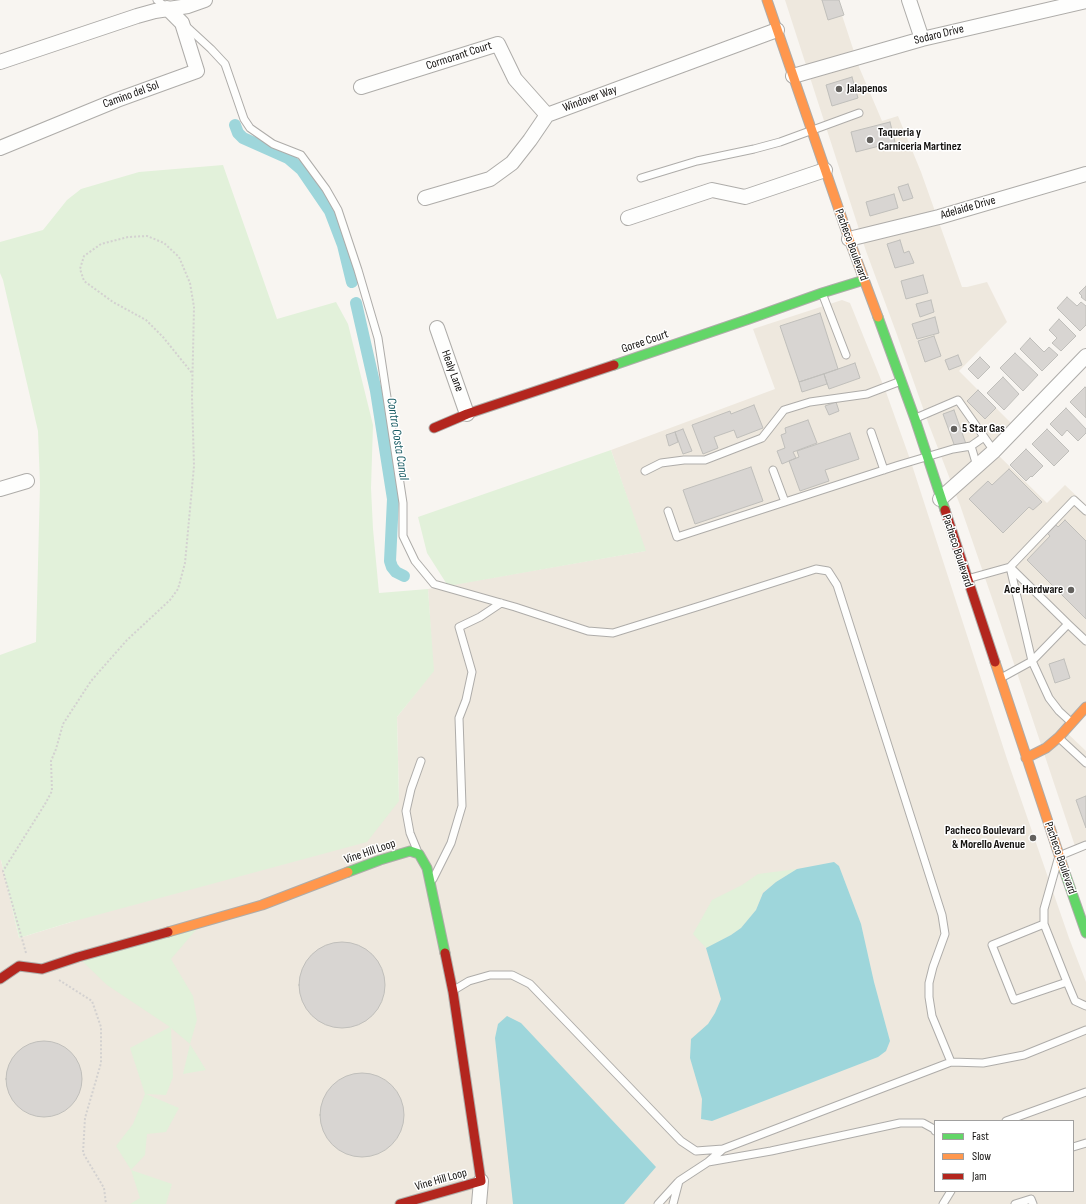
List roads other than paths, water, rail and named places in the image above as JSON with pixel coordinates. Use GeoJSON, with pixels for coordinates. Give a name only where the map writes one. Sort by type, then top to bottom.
{"type":"FeatureCollection","features":[{"type":"Feature","properties":{"kind":"street"},"geometry":{"type":"LineString","coordinates":[[0,62],[137,16],[162,4],[188,6],[205,0]]}},
{"type":"Feature","properties":{"kind":"street","name":"Pacheco Boulevard"},"geometry":{"type":"LineString","coordinates":[[767,0],[849,239],[915,419],[966,579],[1086,933]]}},
{"type":"Feature","properties":{"kind":"street"},"geometry":{"type":"LineString","coordinates":[[909,0],[922,39]]}},
{"type":"Feature","properties":{"kind":"street","name":"Sodaro Drive"},"geometry":{"type":"LineString","coordinates":[[793,76],[922,39],[1086,1]]}},
{"type":"Feature","properties":{"kind":"street","name":"Camino del Sol"},"geometry":{"type":"LineString","coordinates":[[0,148],[117,100],[197,72],[182,23],[162,4]]}},
{"type":"Feature","properties":{"kind":"street","name":"Windover Way"},"geometry":{"type":"LineString","coordinates":[[425,198],[490,179],[512,163],[547,115],[777,30]]}},
{"type":"Feature","properties":{"kind":"street","name":"Cormorant Court"},"geometry":{"type":"LineString","coordinates":[[361,87],[498,44],[515,79],[547,115]]}},
{"type":"Feature","properties":{"kind":"street"},"geometry":{"type":"LineString","coordinates":[[628,218],[712,190],[745,197],[825,170]]}},
{"type":"Feature","properties":{"kind":"street","name":"Adelaide Drive"},"geometry":{"type":"LineString","coordinates":[[849,239],[939,217],[1086,174]]}},
{"type":"Feature","properties":{"kind":"street","name":"Goree Court"},"geometry":{"type":"LineString","coordinates":[[434,428],[467,414],[864,280]]}},
{"type":"Feature","properties":{"kind":"street","name":"Healy Lane"},"geometry":{"type":"LineString","coordinates":[[437,328],[467,414]]}},
{"type":"Feature","properties":{"kind":"street"},"geometry":{"type":"LineString","coordinates":[[940,499],[994,451],[1086,356]]}},
{"type":"Feature","properties":{"kind":"street"},"geometry":{"type":"LineString","coordinates":[[0,489],[26,481]]}},
{"type":"Feature","properties":{"kind":"street"},"geometry":{"type":"LineString","coordinates":[[1026,758],[1046,748],[1059,738],[1086,707]]}},
{"type":"Feature","properties":{"kind":"street","name":"Vine Hill Loop"},"geometry":{"type":"LineString","coordinates":[[0,979],[20,966],[42,969],[78,957],[262,905],[380,860],[410,851],[419,854],[427,868],[452,992],[481,1181],[400,1204]]}},
{"type":"Feature","properties":{"kind":"street"},"geometry":{"type":"LineString","coordinates":[[478,1204],[481,1181]]}},
{"type":"Feature","properties":{"kind":"lane"},"geometry":{"type":"LineString","coordinates":[[182,23],[212,49],[225,64],[244,119],[250,128],[273,144],[301,155],[326,189],[338,210],[378,338],[403,503],[403,536],[415,561],[434,584],[501,603],[588,631],[613,633],[703,606],[816,568],[828,571],[837,585],[942,914],[945,934],[933,967],[929,983],[929,997],[932,1016],[952,1062]]}},
{"type":"Feature","properties":{"kind":"lane"},"geometry":{"type":"LineString","coordinates":[[641,178],[697,161],[780,142],[859,113]]}},
{"type":"Feature","properties":{"kind":"lane"},"geometry":{"type":"LineString","coordinates":[[822,293],[846,355]]}},
{"type":"Feature","properties":{"kind":"lane"},"geometry":{"type":"LineString","coordinates":[[645,470],[661,463],[684,460],[705,460],[762,438],[784,410],[810,402],[867,394],[901,381]]}},
{"type":"Feature","properties":{"kind":"lane"},"geometry":{"type":"LineString","coordinates":[[915,419],[958,400],[994,451]]}},
{"type":"Feature","properties":{"kind":"lane"},"geometry":{"type":"LineString","coordinates":[[871,432],[884,470]]}},
{"type":"Feature","properties":{"kind":"lane"},"geometry":{"type":"LineString","coordinates":[[668,512],[677,537],[884,470],[971,446],[984,437]]}},
{"type":"Feature","properties":{"kind":"lane"},"geometry":{"type":"LineString","coordinates":[[971,446],[978,466]]}},
{"type":"Feature","properties":{"kind":"lane"},"geometry":{"type":"LineString","coordinates":[[773,470],[785,502]]}},
{"type":"Feature","properties":{"kind":"lane"},"geometry":{"type":"LineString","coordinates":[[966,579],[1010,567],[1074,500],[1086,511]]}},
{"type":"Feature","properties":{"kind":"lane"},"geometry":{"type":"LineString","coordinates":[[1010,567],[1086,641]]}},
{"type":"Feature","properties":{"kind":"lane"},"geometry":{"type":"LineString","coordinates":[[1010,567],[1032,661],[1049,698],[1059,711],[1072,723]]}},
{"type":"Feature","properties":{"kind":"lane"},"geometry":{"type":"LineString","coordinates":[[431,885],[451,843],[462,806],[459,718],[466,700],[472,672],[459,627],[480,617],[501,603]]}},
{"type":"Feature","properties":{"kind":"lane"},"geometry":{"type":"LineString","coordinates":[[1000,678],[1032,661],[1068,624]]}},
{"type":"Feature","properties":{"kind":"lane"},"geometry":{"type":"LineString","coordinates":[[1059,738],[1072,748],[1086,763]]}},
{"type":"Feature","properties":{"kind":"lane"},"geometry":{"type":"LineString","coordinates":[[419,854],[410,833],[406,811],[411,789],[421,761]]}},
{"type":"Feature","properties":{"kind":"lane"},"geometry":{"type":"LineString","coordinates":[[1086,845],[1059,856],[1044,909],[1044,924],[1075,1001],[1086,1006]]}},
{"type":"Feature","properties":{"kind":"lane"},"geometry":{"type":"LineString","coordinates":[[1044,924],[992,945],[1014,1000],[1067,982]]}},
{"type":"Feature","properties":{"kind":"lane"},"geometry":{"type":"LineString","coordinates":[[452,992],[469,981],[490,975],[512,975],[530,984],[681,1141],[696,1151],[723,1149],[952,1062],[983,1063],[1024,1056],[1086,1030]]}},
{"type":"Feature","properties":{"kind":"lane"},"geometry":{"type":"LineString","coordinates":[[1009,1120],[1086,1092]]}},
{"type":"Feature","properties":{"kind":"lane"},"geometry":{"type":"LineString","coordinates":[[708,1162],[771,1151],[900,1123],[923,1123],[934,1129]]}},
{"type":"Feature","properties":{"kind":"lane"},"geometry":{"type":"LineString","coordinates":[[1074,1147],[1086,1143]]}},
{"type":"Feature","properties":{"kind":"lane"},"geometry":{"type":"LineString","coordinates":[[658,1204],[679,1181],[708,1162],[723,1149]]}},
{"type":"Feature","properties":{"kind":"lane"},"geometry":{"type":"LineString","coordinates":[[673,1204],[679,1181]]}},
{"type":"Feature","properties":{"kind":"lane"},"geometry":{"type":"LineString","coordinates":[[942,1203],[950,1192]]}},
{"type":"Feature","properties":{"kind":"lane"},"geometry":{"type":"LineString","coordinates":[[1015,1204],[1031,1199],[1032,1204]]}},
{"type":"Feature","properties":{"kind":"water"},"geometry":{"type":"Polygon","coordinates":[[[834,862],[839,866],[861,924],[874,982],[890,1041],[886,1051],[878,1057],[712,1121],[701,1119],[702,1099],[690,1058],[691,1039],[708,1024],[721,999],[706,948],[741,928],[756,910],[763,893],[776,882],[797,869],[834,862]]]}},
{"type":"Feature","properties":{"kind":"water"},"geometry":{"type":"Polygon","coordinates":[[[507,1016],[521,1023],[656,1167],[624,1204],[513,1204],[495,1038],[498,1024],[507,1016]]]}},
{"type":"Feature","properties":{"kind":"waterway","name":"Contra Costa Canal"},"geometry":{"type":"LineString","coordinates":[[235,125],[238,133],[243,138],[288,158],[302,170],[330,211],[343,245],[352,282]]}},
{"type":"Feature","properties":{"kind":"waterway","name":"Contra Costa Canal"},"geometry":{"type":"LineString","coordinates":[[356,303],[376,391],[393,499],[390,561],[396,572],[404,576]]}},
{"type":"Feature","properties":{"kind":"place","name":"Jalapenos"},"geometry":{"type":"Point","coordinates":[839,89]}},
{"type":"Feature","properties":{"kind":"place","name":"Taqueria y Carniceria Martinez"},"geometry":{"type":"Point","coordinates":[870,140]}},
{"type":"Feature","properties":{"kind":"place","name":"5 Star Gas"},"geometry":{"type":"Point","coordinates":[954,429]}},
{"type":"Feature","properties":{"kind":"place","name":"Ace Hardware"},"geometry":{"type":"Point","coordinates":[1071,590]}},
{"type":"Feature","properties":{"kind":"place","name":"Pacheco Boulevard & Morello Avenue"},"geometry":{"type":"Point","coordinates":[1033,838]}}]}
